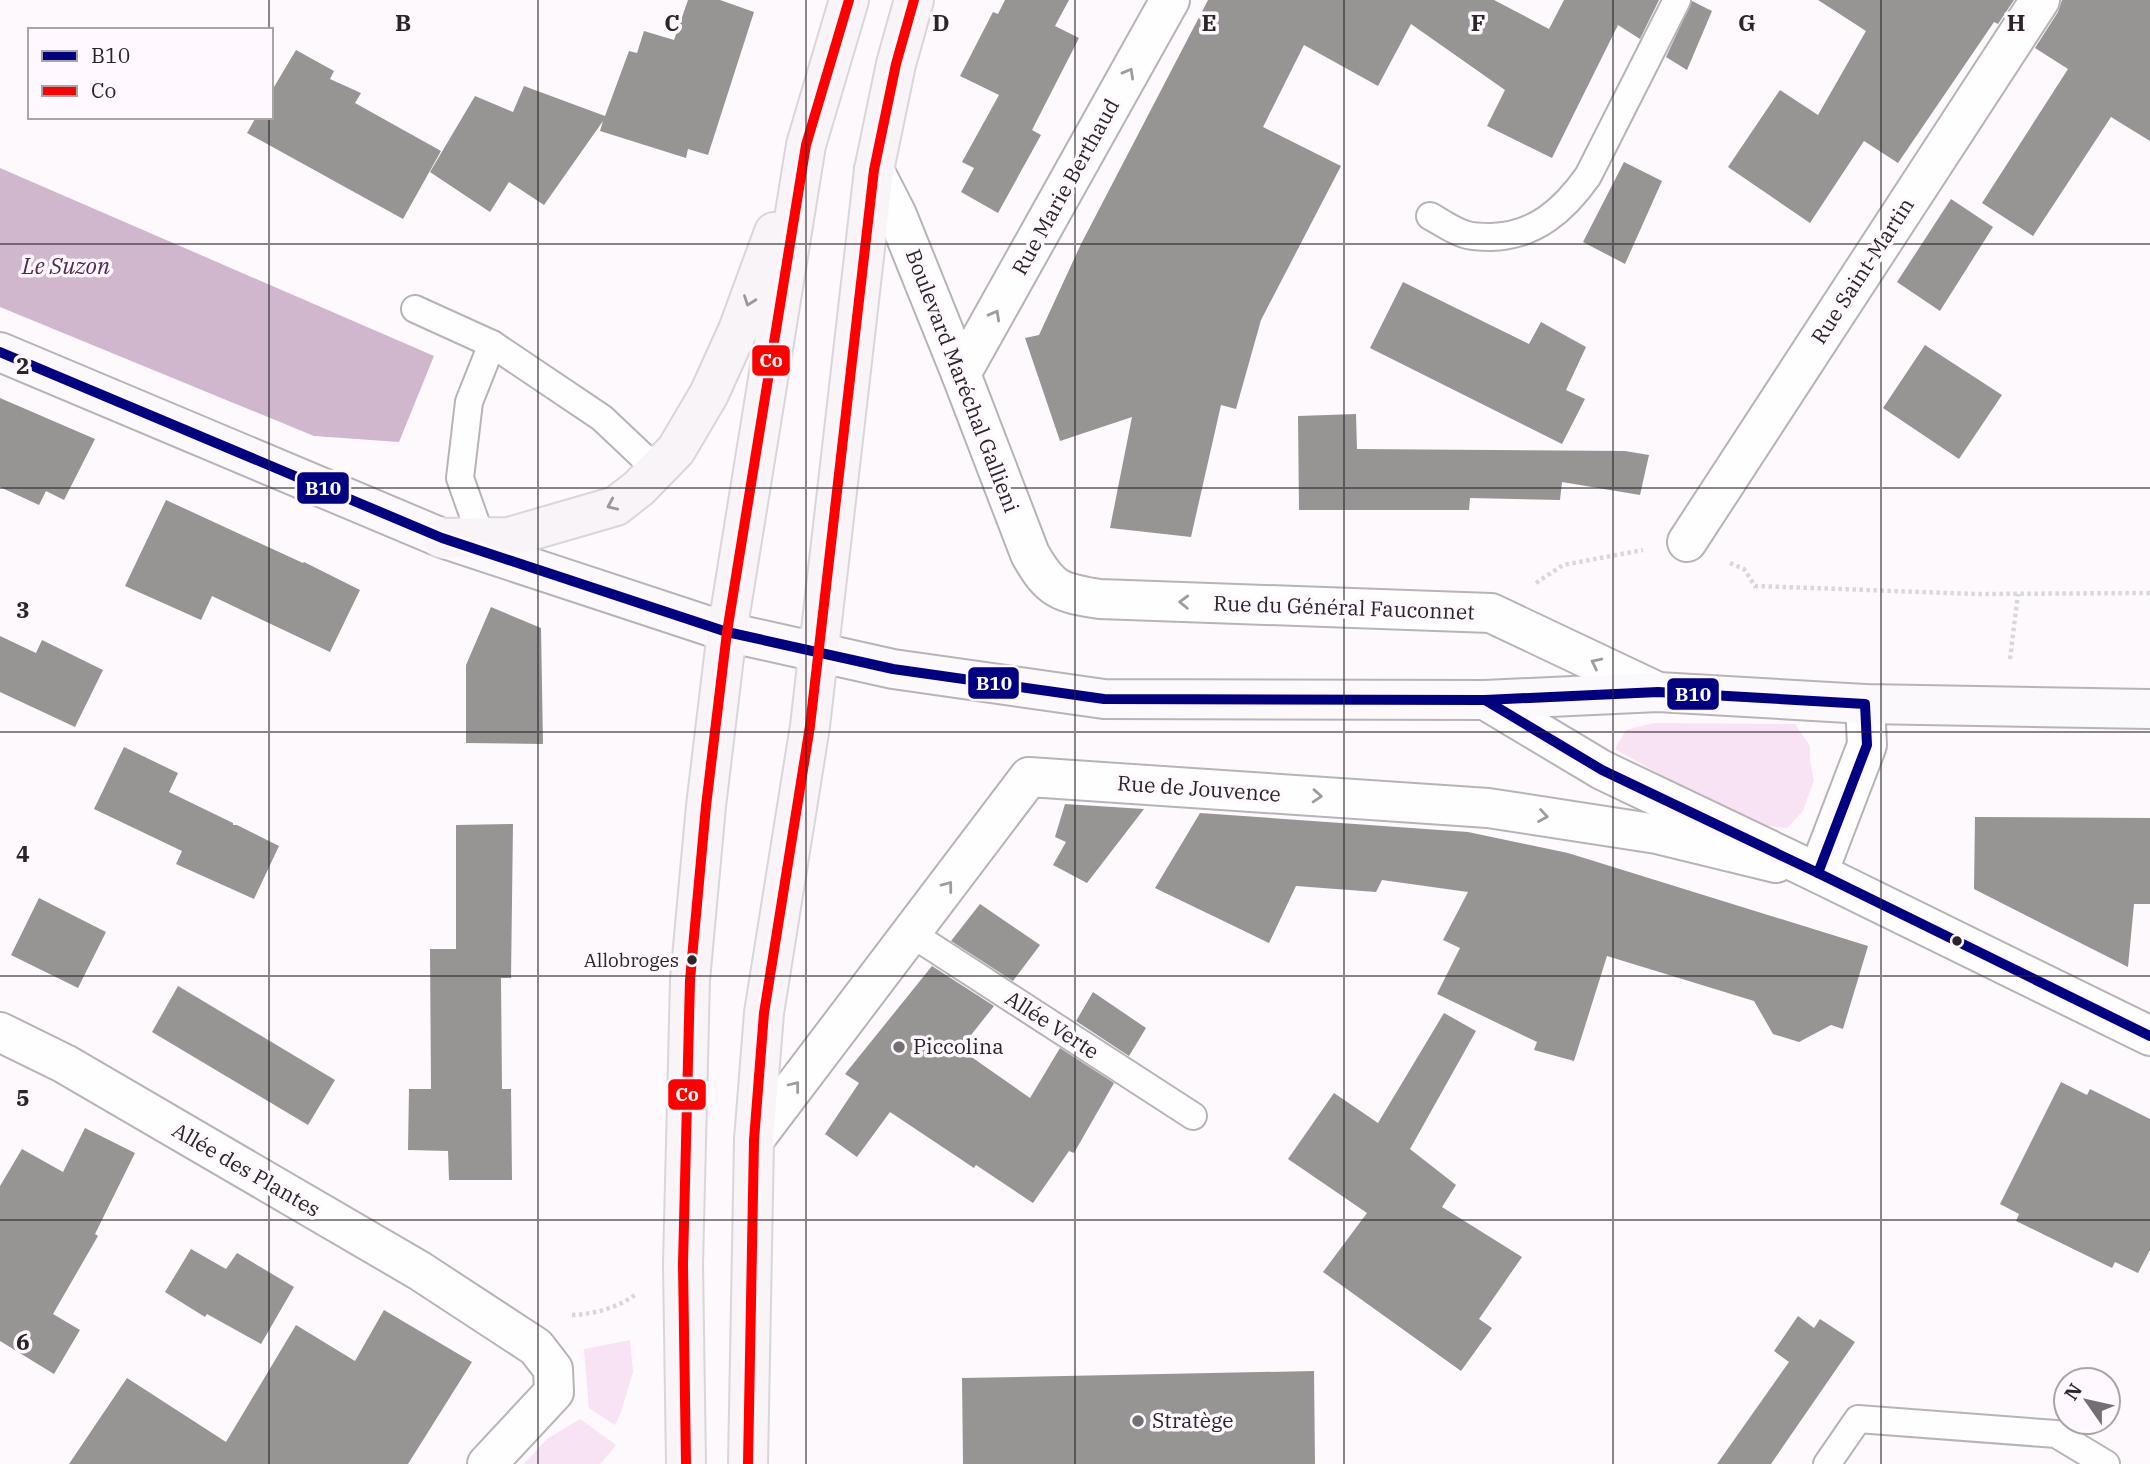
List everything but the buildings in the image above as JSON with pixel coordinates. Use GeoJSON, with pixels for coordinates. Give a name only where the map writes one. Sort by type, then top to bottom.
{"type":"FeatureCollection","features":[{"type":"Feature","properties":{"kind":"main road"},"geometry":{"type":"LineString","coordinates":[[442,538],[509,537],[616,506],[639,488],[677,450],[709,394],[738,330],[806,145],[849,0]]}},
{"type":"Feature","properties":{"kind":"main road"},"geometry":{"type":"LineString","coordinates":[[748,1464],[754,1140],[764,1013],[799,799],[819,652],[874,170],[896,64],[914,0]]}},
{"type":"Feature","properties":{"kind":"main road"},"geometry":{"type":"LineString","coordinates":[[686,1464],[683,1264],[690,980],[706,806],[727,632],[806,145]]}},
{"type":"Feature","properties":{"kind":"main road","name":"Rue du Général Fauconnet"},"geometry":{"type":"LineString","coordinates":[[0,352],[442,538],[727,632],[893,669],[1104,699],[1485,701],[1658,692],[1866,704],[2150,709]]}},
{"type":"Feature","properties":{"kind":"street","name":"Rue Marie Berthaud"},"geometry":{"type":"LineString","coordinates":[[961,374],[1170,0]]}},
{"type":"Feature","properties":{"kind":"street","name":"Rue Saint-Martin"},"geometry":{"type":"LineString","coordinates":[[1687,542],[2040,0]]}},
{"type":"Feature","properties":{"kind":"street","name":"Boulevard Maréchal Gallieni"},"geometry":{"type":"LineString","coordinates":[[874,170],[897,215],[1030,554],[1041,573],[1055,588]]}},
{"type":"Feature","properties":{"kind":"street","name":"Rue du Général Fauconnet"},"geometry":{"type":"LineString","coordinates":[[1055,588],[1074,595],[1100,599],[1491,613],[1658,692]]}},
{"type":"Feature","properties":{"kind":"street","name":"Rue de Jouvence"},"geometry":{"type":"LineString","coordinates":[[1485,701],[1602,770],[2150,1036]]}},
{"type":"Feature","properties":{"kind":"street"},"geometry":{"type":"LineString","coordinates":[[1818,873],[1867,745],[1866,704]]}},
{"type":"Feature","properties":{"kind":"street","name":"Rue de Jouvence"},"geometry":{"type":"LineString","coordinates":[[754,1140],[1029,777],[1488,808],[1657,834],[1818,873]]}},
{"type":"Feature","properties":{"kind":"street","name":"Allée des Plantes"},"geometry":{"type":"LineString","coordinates":[[0,1032],[65,1064],[419,1271],[536,1347],[553,1369],[554,1392],[487,1464]]}},
{"type":"Feature","properties":{"kind":"lane"},"geometry":{"type":"LineString","coordinates":[[1430,216],[1464,234],[1495,237],[1527,231],[1545,222],[1562,208],[1588,176],[1677,0]]}},
{"type":"Feature","properties":{"kind":"lane"},"geometry":{"type":"LineString","coordinates":[[415,309],[492,344],[602,418],[657,470]]}},
{"type":"Feature","properties":{"kind":"lane"},"geometry":{"type":"LineString","coordinates":[[481,537],[460,478],[469,401],[492,344]]}},
{"type":"Feature","properties":{"kind":"lane","name":"Allée Verte"},"geometry":{"type":"LineString","coordinates":[[912,934],[1193,1116]]}},
{"type":"Feature","properties":{"kind":"lane"},"geometry":{"type":"LineString","coordinates":[[1826,1464],[1858,1419],[2056,1434],[2106,1464]]}},
{"type":"Feature","properties":{"kind":"path"},"geometry":{"type":"LineString","coordinates":[[1491,613],[1563,565],[1687,542],[1744,569],[1755,586],[2018,594],[2150,593]]}},
{"type":"Feature","properties":{"kind":"path"},"geometry":{"type":"LineString","coordinates":[[2004,706],[2018,594]]}},
{"type":"Feature","properties":{"kind":"path"},"geometry":{"type":"LineString","coordinates":[[566,1315],[592,1314],[628,1300],[683,1264]]}},
{"type":"Feature","properties":{"kind":"shaded area"},"geometry":{"type":"Polygon","coordinates":[[[1654,723],[1795,724],[1810,746],[1814,780],[1803,811],[1787,828],[1754,824],[1615,749],[1626,730],[1654,723]]]}},
{"type":"Feature","properties":{"kind":"shaded area"},"geometry":{"type":"Polygon","coordinates":[[[630,1340],[633,1372],[615,1425],[589,1408],[584,1349],[630,1340]]]}},
{"type":"Feature","properties":{"kind":"shaded area"},"geometry":{"type":"Polygon","coordinates":[[[580,1419],[616,1445],[600,1464],[524,1464],[547,1439],[580,1419]]]}},
{"type":"Feature","properties":{"kind":"water","name":"Le Suzon"},"geometry":{"type":"Polygon","coordinates":[[[0,168],[434,356],[399,442],[314,436],[0,307],[0,168]]]}},
{"type":"Feature","properties":{"kind":"transit line","name":"Co"},"geometry":{"type":"LineString","coordinates":[[686,1464],[683,1264],[690,980],[706,806],[727,632],[806,145],[849,0]]}},
{"type":"Feature","properties":{"kind":"transit line","name":"Co"},"geometry":{"type":"LineString","coordinates":[[748,1464],[754,1140],[764,1013],[810,726],[874,170],[896,64],[914,0]]}},
{"type":"Feature","properties":{"kind":"transit line","name":"B10"},"geometry":{"type":"LineString","coordinates":[[0,352],[442,538],[727,632],[893,669],[1104,699],[1485,700],[1658,692],[1865,704],[1867,745],[1818,873]]}},
{"type":"Feature","properties":{"kind":"transit line","name":"B10"},"geometry":{"type":"LineString","coordinates":[[1485,700],[1602,770],[2150,1036]]}},
{"type":"Feature","properties":{"kind":"place","name":"Allobroges"},"geometry":{"type":"Point","coordinates":[692,960]}},
{"type":"Feature","properties":{"kind":"place","name":"Piccolina"},"geometry":{"type":"Point","coordinates":[899,1047]}},
{"type":"Feature","properties":{"kind":"place","name":"Stratège"},"geometry":{"type":"Point","coordinates":[1138,1421]}}]}
